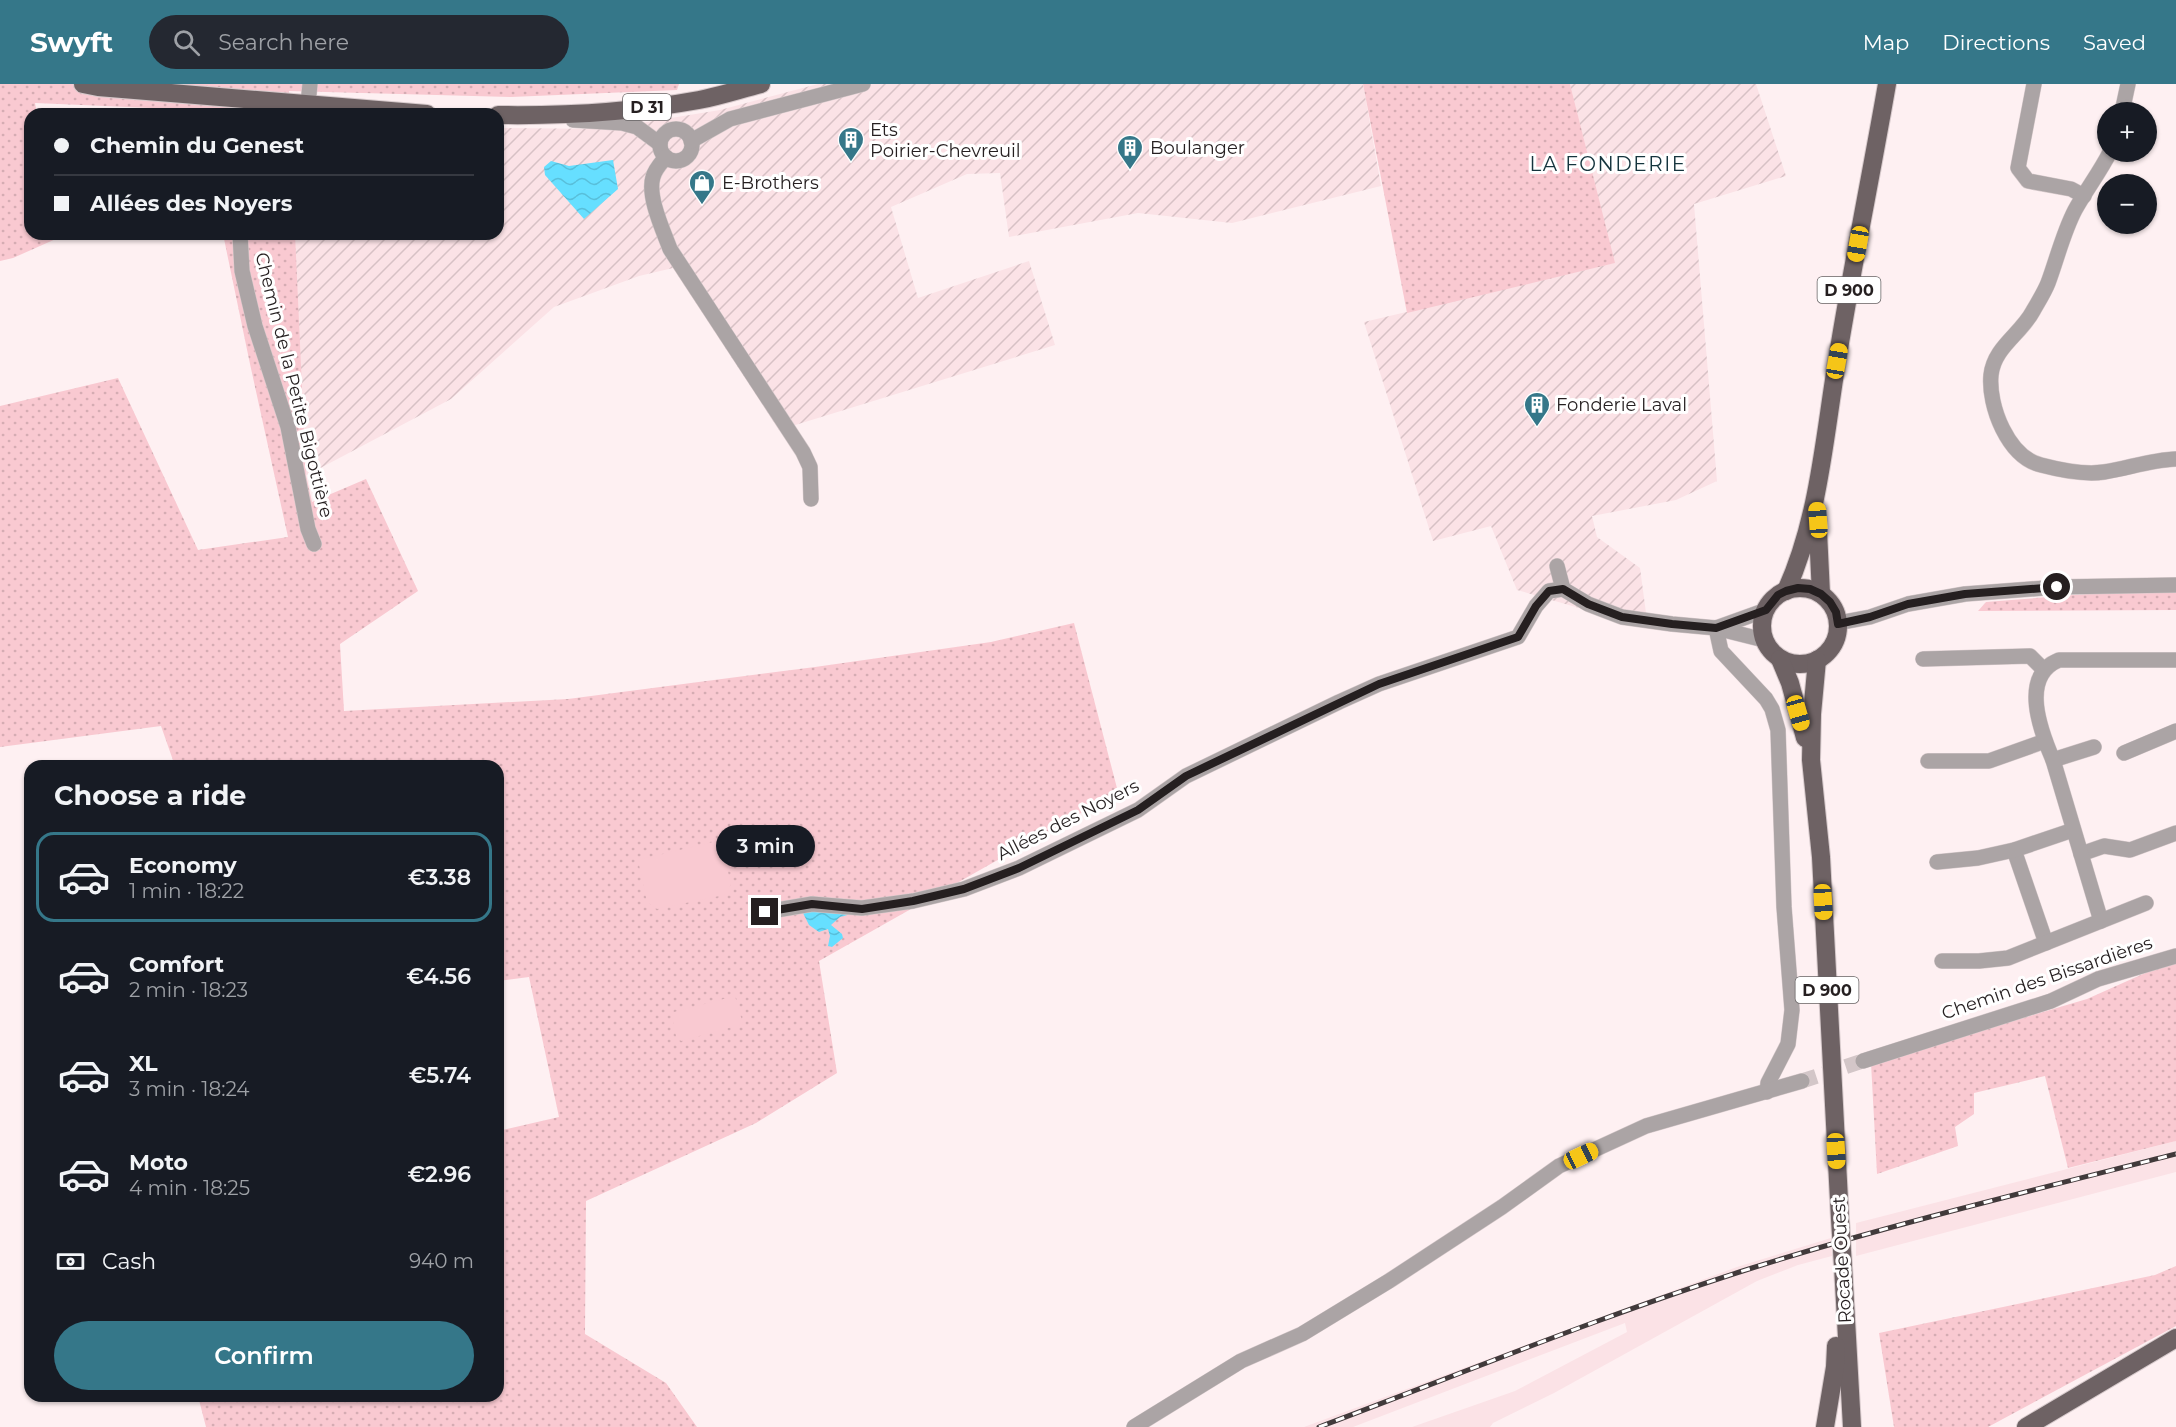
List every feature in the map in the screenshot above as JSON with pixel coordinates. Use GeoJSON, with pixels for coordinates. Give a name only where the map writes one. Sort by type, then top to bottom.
{"type":"FeatureCollection","features":[{"type":"Feature","properties":{"kind":"main road"},"geometry":{"type":"LineString","coordinates":[[83,84],[295,108]]}},
{"type":"Feature","properties":{"kind":"main road","name":"D 31"},"geometry":{"type":"LineString","coordinates":[[504,115],[531,116],[631,109],[700,100],[761,84]]}},
{"type":"Feature","properties":{"kind":"main road","name":"D 900"},"geometry":{"type":"LineString","coordinates":[[1786,591],[1799,559],[1816,498],[1837,361],[1887,84]]}},
{"type":"Feature","properties":{"kind":"main road","name":"D 900"},"geometry":{"type":"LineString","coordinates":[[1816,498],[1821,594]]}},
{"type":"Feature","properties":{"kind":"main road"},"geometry":{"type":"LineString","coordinates":[[1798,588],[1810,589],[1821,594],[1836,612],[1838,635],[1833,645],[1827,654],[1817,660],[1798,664],[1780,659],[1764,640],[1762,619],[1766,610],[1778,595],[1786,591],[1798,588]]}},
{"type":"Feature","properties":{"kind":"main road","name":"Rocade Ouest"},"geometry":{"type":"LineString","coordinates":[[1780,659],[1790,683],[1812,760]]}},
{"type":"Feature","properties":{"kind":"main road","name":"Rocade Ouest"},"geometry":{"type":"LineString","coordinates":[[1817,660],[1812,714],[1812,760],[1821,857],[1852,1427]]}},
{"type":"Feature","properties":{"kind":"main road"},"geometry":{"type":"LineString","coordinates":[[1825,1427],[1835,1368],[1838,1316],[1845,1301]]}},
{"type":"Feature","properties":{"kind":"main road"},"geometry":{"type":"LineString","coordinates":[[2026,1427],[2176,1338]]}},
{"type":"Feature","properties":{"kind":"main road","name":"Rocade Ouest"},"geometry":{"type":"LineString","coordinates":[[1838,1427],[1848,1365]]}},
{"type":"Feature","properties":{"kind":"street"},"geometry":{"type":"LineString","coordinates":[[304,108],[310,84]]}},
{"type":"Feature","properties":{"kind":"street"},"geometry":{"type":"LineString","coordinates":[[691,141],[730,119],[863,84]]}},
{"type":"Feature","properties":{"kind":"street"},"geometry":{"type":"LineString","coordinates":[[2034,84],[2018,168],[2028,181],[2071,189],[2084,196]]}},
{"type":"Feature","properties":{"kind":"street"},"geometry":{"type":"LineString","coordinates":[[2124,102],[2128,84]]}},
{"type":"Feature","properties":{"kind":"street"},"geometry":{"type":"LineString","coordinates":[[531,116],[622,123],[637,127],[663,150],[671,160],[681,159],[690,152],[691,141],[686,133],[672,129],[664,134],[663,150],[652,180],[652,195],[670,249],[803,452],[810,467],[811,499]]}},
{"type":"Feature","properties":{"kind":"street"},"geometry":{"type":"LineString","coordinates":[[2105,162],[2075,210],[2047,285],[2031,314],[1999,352],[1991,375],[1993,398],[2001,427],[2007,439],[2022,454],[2038,465],[2083,472],[2103,472],[2157,460],[2176,459]]}},
{"type":"Feature","properties":{"kind":"street","name":"Chemin de la Petite Bigottière"},"geometry":{"type":"LineString","coordinates":[[240,240],[242,271],[253,315],[288,427],[308,529],[314,544]]}},
{"type":"Feature","properties":{"kind":"street"},"geometry":{"type":"LineString","coordinates":[[1557,566],[1556,590],[1622,617],[1716,628],[1764,640]]}},
{"type":"Feature","properties":{"kind":"street"},"geometry":{"type":"LineString","coordinates":[[1838,624],[1870,617],[1908,604],[1965,594],[2057,587],[2176,585]]}},
{"type":"Feature","properties":{"kind":"street","name":"Allées des Noyers"},"geometry":{"type":"LineString","coordinates":[[765,912],[812,904],[862,909],[913,901],[964,889],[1019,868],[1138,810],[1186,776],[1339,702],[1379,684],[1518,637],[1536,606],[1556,590]]}},
{"type":"Feature","properties":{"kind":"street"},"geometry":{"type":"LineString","coordinates":[[1716,628],[1766,610]]}},
{"type":"Feature","properties":{"kind":"street"},"geometry":{"type":"LineString","coordinates":[[1716,628],[1721,651],[1766,699],[1772,709],[1778,730],[1784,907],[1792,1010],[1788,1044],[1768,1083],[1767,1092]]}},
{"type":"Feature","properties":{"kind":"street"},"geometry":{"type":"LineString","coordinates":[[1923,659],[2030,656],[2043,670]]}},
{"type":"Feature","properties":{"kind":"street"},"geometry":{"type":"LineString","coordinates":[[2102,921],[2053,760],[2045,741],[2037,713],[2036,693],[2043,670],[2059,660],[2176,660]]}},
{"type":"Feature","properties":{"kind":"street"},"geometry":{"type":"LineString","coordinates":[[2124,753],[2176,731]]}},
{"type":"Feature","properties":{"kind":"street"},"geometry":{"type":"LineString","coordinates":[[1928,761],[1989,761],[2045,741]]}},
{"type":"Feature","properties":{"kind":"street"},"geometry":{"type":"LineString","coordinates":[[2053,760],[2094,747]]}},
{"type":"Feature","properties":{"kind":"street"},"geometry":{"type":"LineString","coordinates":[[1936,862],[1978,858],[2014,850],[2073,830]]}},
{"type":"Feature","properties":{"kind":"street"},"geometry":{"type":"LineString","coordinates":[[2081,854],[2104,846],[2130,850],[2176,833]]}},
{"type":"Feature","properties":{"kind":"street"},"geometry":{"type":"LineString","coordinates":[[2014,850],[2046,943]]}},
{"type":"Feature","properties":{"kind":"street"},"geometry":{"type":"LineString","coordinates":[[1942,961],[2008,958],[2146,903]]}},
{"type":"Feature","properties":{"kind":"street","name":"Chemin des Bissardières"},"geometry":{"type":"LineString","coordinates":[[1863,1060],[2051,1001],[2098,979],[2176,956]]}},
{"type":"Feature","properties":{"kind":"street"},"geometry":{"type":"LineString","coordinates":[[1134,1427],[1241,1361],[1302,1334],[1322,1322],[1446,1244],[1559,1166],[1646,1126],[1802,1081]]}},
{"type":"Feature","properties":{"kind":"shaded area"},"geometry":{"type":"Polygon","coordinates":[[[0,84],[679,84],[677,90],[511,97],[289,91],[290,108],[151,108],[35,103],[36,108],[24,108],[24,240],[54,240],[13,258],[0,261],[0,84]]]}},
{"type":"Feature","properties":{"kind":"shaded area"},"geometry":{"type":"Polygon","coordinates":[[[818,84],[1363,84],[1381,186],[1232,223],[1138,213],[1009,237],[1000,173],[967,174],[891,207],[918,298],[1029,261],[1055,345],[779,430],[673,268],[639,276],[554,307],[451,399],[292,483],[233,240],[504,240],[504,128],[604,129],[720,110],[818,84]]]}},
{"type":"Feature","properties":{"kind":"shaded area"},"geometry":{"type":"Polygon","coordinates":[[[1363,84],[1570,84],[1615,263],[1407,313],[1363,84]]]}},
{"type":"Feature","properties":{"kind":"shaded area"},"geometry":{"type":"Polygon","coordinates":[[[1570,84],[1756,84],[1786,176],[1694,204],[1717,481],[1676,500],[1592,516],[1597,537],[1640,568],[1648,628],[1517,590],[1491,526],[1433,541],[1364,322],[1614,263],[1570,84]]]}},
{"type":"Feature","properties":{"kind":"shaded area"},"geometry":{"type":"Polygon","coordinates":[[[224,240],[295,240],[306,475],[312,502],[366,479],[418,591],[340,644],[344,711],[568,699],[991,642],[1074,623],[1118,792],[819,961],[837,1073],[756,1123],[586,1201],[585,1334],[666,1383],[697,1427],[206,1427],[200,1402],[504,1402],[504,1130],[559,1117],[529,977],[504,980],[504,760],[173,760],[161,726],[0,747],[0,406],[118,378],[198,550],[288,537],[224,240]]]}},
{"type":"Feature","properties":{"kind":"shaded area"},"geometry":{"type":"Polygon","coordinates":[[[2176,587],[2176,610],[1978,611],[1986,602],[2176,587]]]}},
{"type":"Feature","properties":{"kind":"shaded area"},"geometry":{"type":"Polygon","coordinates":[[[721,840],[731,885],[724,895],[657,909],[647,902],[638,860],[721,840]]]}},
{"type":"Feature","properties":{"kind":"shaded area"},"geometry":{"type":"Polygon","coordinates":[[[2176,961],[2176,1141],[2068,1168],[2045,1076],[1974,1093],[1974,1114],[1955,1127],[1958,1146],[1877,1174],[1871,1063],[2087,999],[2176,961]]]}},
{"type":"Feature","properties":{"kind":"shaded area"},"geometry":{"type":"Polygon","coordinates":[[[735,996],[743,1024],[681,1041],[676,1036],[672,1015],[674,1012],[735,996]]]}},
{"type":"Feature","properties":{"kind":"shaded area"},"geometry":{"type":"Polygon","coordinates":[[[2176,1141],[2176,1172],[1856,1256],[1856,1223],[2176,1141]]]}},
{"type":"Feature","properties":{"kind":"shaded area"},"geometry":{"type":"Polygon","coordinates":[[[1831,1238],[1832,1256],[1798,1265],[1757,1281],[1554,1393],[1493,1423],[1490,1427],[1412,1427],[1515,1391],[1627,1332],[1625,1323],[1353,1427],[1304,1427],[1737,1267],[1831,1238]]]}},
{"type":"Feature","properties":{"kind":"shaded area"},"geometry":{"type":"Polygon","coordinates":[[[2176,1266],[2176,1326],[1988,1427],[1894,1427],[1879,1333],[2155,1275],[2176,1266]]]}},
{"type":"Feature","properties":{"kind":"water"},"geometry":{"type":"Polygon","coordinates":[[[613,160],[618,189],[584,219],[545,175],[544,167],[551,161],[569,166],[613,160]]]}},
{"type":"Feature","properties":{"kind":"water"},"geometry":{"type":"Polygon","coordinates":[[[801,909],[851,914],[840,917],[831,925],[842,934],[843,938],[832,947],[828,946],[830,936],[828,929],[819,932],[809,925],[801,909]]]}},
{"type":"Feature","properties":{"kind":"tunnel"},"geometry":{"type":"LineString","coordinates":[[1802,1081],[1863,1061]]}},
{"type":"Feature","properties":{"kind":"railway"},"geometry":{"type":"LineString","coordinates":[[1319,1427],[1589,1324],[1752,1268],[1910,1222],[2176,1154]]}},
{"type":"Feature","properties":{"kind":"place","name":"Ets Poirier-Chevreuil"},"geometry":{"type":"Point","coordinates":[851,163]}},
{"type":"Feature","properties":{"kind":"place","name":"Boulanger"},"geometry":{"type":"Point","coordinates":[1130,171]}},
{"type":"Feature","properties":{"kind":"place","name":"E-Brothers"},"geometry":{"type":"Point","coordinates":[702,206]}},
{"type":"Feature","properties":{"kind":"place","name":"Fonderie Laval"},"geometry":{"type":"Point","coordinates":[1537,428]}},
{"type":"Feature","properties":{"kind":"district","name":"LA FONDERIE"},"geometry":{"type":"Point","coordinates":[1608,164]}},
{"type":"Feature","properties":{"kind":"route"},"geometry":{"type":"LineString","coordinates":[[765,912],[812,904],[862,909],[913,901],[964,889],[1019,868],[1138,810],[1186,776],[1339,702],[1379,684],[1518,637],[1536,606],[1549,591],[1563,589],[1588,604],[1622,617],[1716,628],[1766,610],[1778,595],[1798,588],[1810,589],[1821,594],[1830,602],[1836,612],[1838,624],[1870,617],[1908,604],[1965,594],[2057,587]]}}]}
